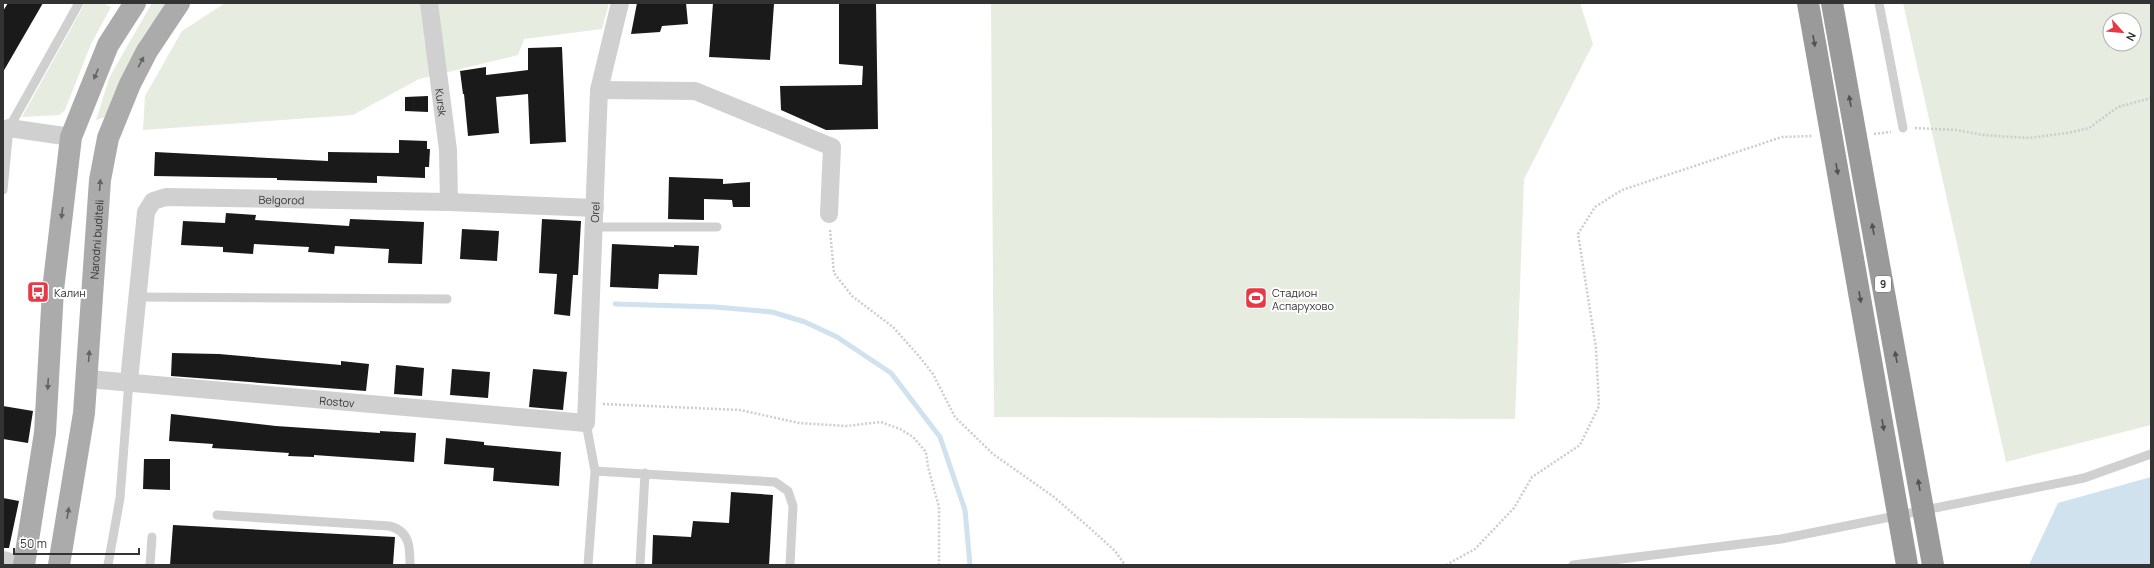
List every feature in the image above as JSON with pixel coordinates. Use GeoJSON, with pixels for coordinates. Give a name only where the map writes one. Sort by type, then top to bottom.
{"type":"FeatureCollection","features":[{"type":"Feature","properties":{"kind":"highway","name":"9"},"geometry":{"type":"LineString","coordinates":[[1808,3],[1907,565]]}},
{"type":"Feature","properties":{"kind":"highway","name":"9"},"geometry":{"type":"LineString","coordinates":[[1832,3],[1933,565]]}},
{"type":"Feature","properties":{"kind":"main road"},"geometry":{"type":"LineString","coordinates":[[24,565],[45,433],[53,290],[71,137],[108,46],[134,3]]}},
{"type":"Feature","properties":{"kind":"main road","name":"Narodni buditeli"},"geometry":{"type":"LineString","coordinates":[[59,565],[80,441],[88,379],[100,180],[108,138],[130,84],[147,51],[180,3]]}},
{"type":"Feature","properties":{"kind":"street","name":"Kursk"},"geometry":{"type":"LineString","coordinates":[[429,3],[448,150],[449,202]]}},
{"type":"Feature","properties":{"kind":"street","name":"Orel"},"geometry":{"type":"LineString","coordinates":[[586,424],[599,90],[620,3]]}},
{"type":"Feature","properties":{"kind":"street"},"geometry":{"type":"LineString","coordinates":[[599,90],[695,91],[832,147],[829,214]]}},
{"type":"Feature","properties":{"kind":"street"},"geometry":{"type":"LineString","coordinates":[[6,130],[71,137]]}},
{"type":"Feature","properties":{"kind":"street","name":"Belgorod"},"geometry":{"type":"LineString","coordinates":[[129,381],[146,212],[153,201],[166,197],[449,202],[595,208]]}},
{"type":"Feature","properties":{"kind":"street","name":"Rostov"},"geometry":{"type":"LineString","coordinates":[[88,379],[129,381],[586,424]]}},
{"type":"Feature","properties":{"kind":"street"},"geometry":{"type":"LineString","coordinates":[[3,560],[20,565]]}},
{"type":"Feature","properties":{"kind":"lane"},"geometry":{"type":"LineString","coordinates":[[3,190],[6,130],[79,3]]}},
{"type":"Feature","properties":{"kind":"lane"},"geometry":{"type":"LineString","coordinates":[[1880,3],[1903,128]]}},
{"type":"Feature","properties":{"kind":"lane"},"geometry":{"type":"LineString","coordinates":[[594,227],[717,227]]}},
{"type":"Feature","properties":{"kind":"lane"},"geometry":{"type":"LineString","coordinates":[[137,297],[447,299]]}},
{"type":"Feature","properties":{"kind":"lane"},"geometry":{"type":"LineString","coordinates":[[108,565],[120,498],[129,381]]}},
{"type":"Feature","properties":{"kind":"lane"},"geometry":{"type":"LineString","coordinates":[[586,424],[594,471],[588,565]]}},
{"type":"Feature","properties":{"kind":"lane"},"geometry":{"type":"LineString","coordinates":[[1573,565],[1781,539],[2084,478],[2151,454]]}},
{"type":"Feature","properties":{"kind":"lane"},"geometry":{"type":"LineString","coordinates":[[594,471],[767,480],[782,485],[791,498],[793,506],[790,565]]}},
{"type":"Feature","properties":{"kind":"lane"},"geometry":{"type":"LineString","coordinates":[[640,565],[645,473]]}},
{"type":"Feature","properties":{"kind":"lane"},"geometry":{"type":"LineString","coordinates":[[217,515],[396,528],[402,531],[409,542],[410,565]]}},
{"type":"Feature","properties":{"kind":"lane"},"geometry":{"type":"LineString","coordinates":[[150,565],[152,537]]}},
{"type":"Feature","properties":{"kind":"path"},"geometry":{"type":"LineString","coordinates":[[1903,128],[1956,130],[1983,135],[2029,138],[2068,133],[2090,128],[2118,107],[2151,98]]}},
{"type":"Feature","properties":{"kind":"path"},"geometry":{"type":"LineString","coordinates":[[1446,565],[1475,549],[1514,508],[1532,477],[1580,445],[1599,406],[1596,348],[1578,234],[1595,206],[1622,190],[1782,138]]}},
{"type":"Feature","properties":{"kind":"path"},"geometry":{"type":"LineString","coordinates":[[829,214],[834,273],[852,296],[893,327],[918,355],[933,374],[955,417],[993,454],[1054,497],[1092,530],[1115,551],[1125,565]]}},
{"type":"Feature","properties":{"kind":"path"},"geometry":{"type":"LineString","coordinates":[[587,403],[740,410],[799,423],[846,426],[881,422],[900,429],[913,437],[926,452],[928,467],[939,506],[939,565]]}},
{"type":"Feature","properties":{"kind":"shaded area"},"geometry":{"type":"Polygon","coordinates":[[[85,3],[103,3],[111,7],[91,44],[65,110],[59,115],[22,117],[85,3]]]}},
{"type":"Feature","properties":{"kind":"shaded area"},"geometry":{"type":"Polygon","coordinates":[[[152,3],[167,3],[142,38],[122,76],[106,117],[96,120],[110,76],[152,3]]]}},
{"type":"Feature","properties":{"kind":"shaded area"},"geometry":{"type":"Polygon","coordinates":[[[225,3],[609,3],[602,29],[524,39],[518,55],[419,79],[353,115],[143,130],[145,96],[182,31],[225,3]]]}},
{"type":"Feature","properties":{"kind":"shaded area","name":"Стадион Аспарухово"},"geometry":{"type":"Polygon","coordinates":[[[991,3],[1580,3],[1593,44],[1524,179],[1515,419],[994,417],[991,3]]]}},
{"type":"Feature","properties":{"kind":"shaded area"},"geometry":{"type":"Polygon","coordinates":[[[1903,3],[2151,3],[2151,425],[2006,462],[1903,3]]]}},
{"type":"Feature","properties":{"kind":"water"},"geometry":{"type":"Polygon","coordinates":[[[2151,477],[2151,565],[2029,565],[2058,503],[2151,477]]]}},
{"type":"Feature","properties":{"kind":"building"},"geometry":{"type":"Polygon","coordinates":[[[8,3],[43,3],[3,72],[3,11],[8,3]]]}},
{"type":"Feature","properties":{"kind":"building"},"geometry":{"type":"Polygon","coordinates":[[[637,3],[686,3],[688,24],[662,26],[660,32],[631,34],[637,3]]]}},
{"type":"Feature","properties":{"kind":"building"},"geometry":{"type":"Polygon","coordinates":[[[713,3],[774,4],[770,60],[709,57],[713,3]]]}},
{"type":"Feature","properties":{"kind":"building"},"geometry":{"type":"Polygon","coordinates":[[[839,3],[876,3],[878,129],[826,130],[781,110],[780,86],[862,85],[863,66],[839,64],[839,3]]]}},
{"type":"Feature","properties":{"kind":"building"},"geometry":{"type":"Polygon","coordinates":[[[562,47],[566,142],[530,144],[528,94],[496,97],[499,133],[468,136],[460,71],[486,67],[486,75],[528,70],[528,48],[562,47]]]}},
{"type":"Feature","properties":{"kind":"building"},"geometry":{"type":"Polygon","coordinates":[[[428,96],[428,112],[405,111],[405,97],[428,96]]]}},
{"type":"Feature","properties":{"kind":"building"},"geometry":{"type":"Polygon","coordinates":[[[399,140],[427,141],[427,149],[430,149],[429,167],[425,167],[425,178],[377,176],[377,183],[277,180],[277,178],[154,176],[155,152],[328,161],[328,152],[399,153],[399,140]]]}},
{"type":"Feature","properties":{"kind":"building"},"geometry":{"type":"Polygon","coordinates":[[[669,177],[723,179],[723,184],[750,182],[750,207],[733,207],[732,200],[704,199],[704,220],[668,219],[669,177]]]}},
{"type":"Feature","properties":{"kind":"building"},"geometry":{"type":"Polygon","coordinates":[[[226,213],[256,215],[255,220],[349,226],[350,219],[424,222],[422,264],[388,263],[389,249],[335,246],[334,254],[308,252],[309,247],[254,244],[253,254],[223,252],[223,247],[181,245],[183,221],[225,223],[226,213]]]}},
{"type":"Feature","properties":{"kind":"building"},"geometry":{"type":"Polygon","coordinates":[[[542,219],[581,221],[578,275],[573,275],[570,316],[554,314],[557,274],[539,273],[542,219]]]}},
{"type":"Feature","properties":{"kind":"building"},"geometry":{"type":"Polygon","coordinates":[[[462,229],[499,231],[497,261],[460,259],[462,229]]]}},
{"type":"Feature","properties":{"kind":"building"},"geometry":{"type":"Polygon","coordinates":[[[612,244],[674,247],[674,245],[699,246],[697,275],[659,274],[658,289],[610,287],[612,244]]]}},
{"type":"Feature","properties":{"kind":"building"},"geometry":{"type":"Polygon","coordinates":[[[172,353],[219,354],[341,365],[341,361],[369,364],[366,391],[171,376],[172,353]]]}},
{"type":"Feature","properties":{"kind":"building"},"geometry":{"type":"Polygon","coordinates":[[[396,365],[424,368],[422,396],[394,394],[396,365]]]}},
{"type":"Feature","properties":{"kind":"building"},"geometry":{"type":"Polygon","coordinates":[[[452,369],[490,372],[488,398],[450,395],[452,369]]]}},
{"type":"Feature","properties":{"kind":"building"},"geometry":{"type":"Polygon","coordinates":[[[533,369],[567,372],[563,410],[529,407],[533,369]]]}},
{"type":"Feature","properties":{"kind":"building"},"geometry":{"type":"Polygon","coordinates":[[[3,406],[33,411],[28,443],[3,439],[3,406]]]}},
{"type":"Feature","properties":{"kind":"building"},"geometry":{"type":"Polygon","coordinates":[[[171,414],[276,426],[380,433],[380,431],[416,433],[414,462],[314,455],[314,457],[288,456],[289,453],[212,448],[213,444],[169,441],[171,414]]]}},
{"type":"Feature","properties":{"kind":"building"},"geometry":{"type":"Polygon","coordinates":[[[446,438],[484,442],[484,445],[561,452],[559,486],[493,481],[494,468],[444,464],[446,438]]]}},
{"type":"Feature","properties":{"kind":"building"},"geometry":{"type":"Polygon","coordinates":[[[144,459],[170,459],[170,490],[143,489],[144,459]]]}},
{"type":"Feature","properties":{"kind":"building"},"geometry":{"type":"Polygon","coordinates":[[[731,492],[773,495],[769,565],[652,565],[653,535],[691,537],[693,521],[729,523],[731,492]]]}},
{"type":"Feature","properties":{"kind":"building"},"geometry":{"type":"Polygon","coordinates":[[[3,498],[19,501],[9,548],[3,548],[3,498]]]}},
{"type":"Feature","properties":{"kind":"building"},"geometry":{"type":"Polygon","coordinates":[[[173,525],[395,537],[393,565],[170,565],[173,525]]]}},
{"type":"Feature","properties":{"kind":"waterway"},"geometry":{"type":"LineString","coordinates":[[615,304],[715,307],[772,312],[805,322],[837,337],[891,373],[940,437],[965,510],[970,565]]}},
{"type":"Feature","properties":{"kind":"place","name":"Калин"},"geometry":{"type":"Point","coordinates":[38,292]}},
{"type":"Feature","properties":{"kind":"place","name":"Стадион Аспарухово"},"geometry":{"type":"Point","coordinates":[1256,298]}}]}
